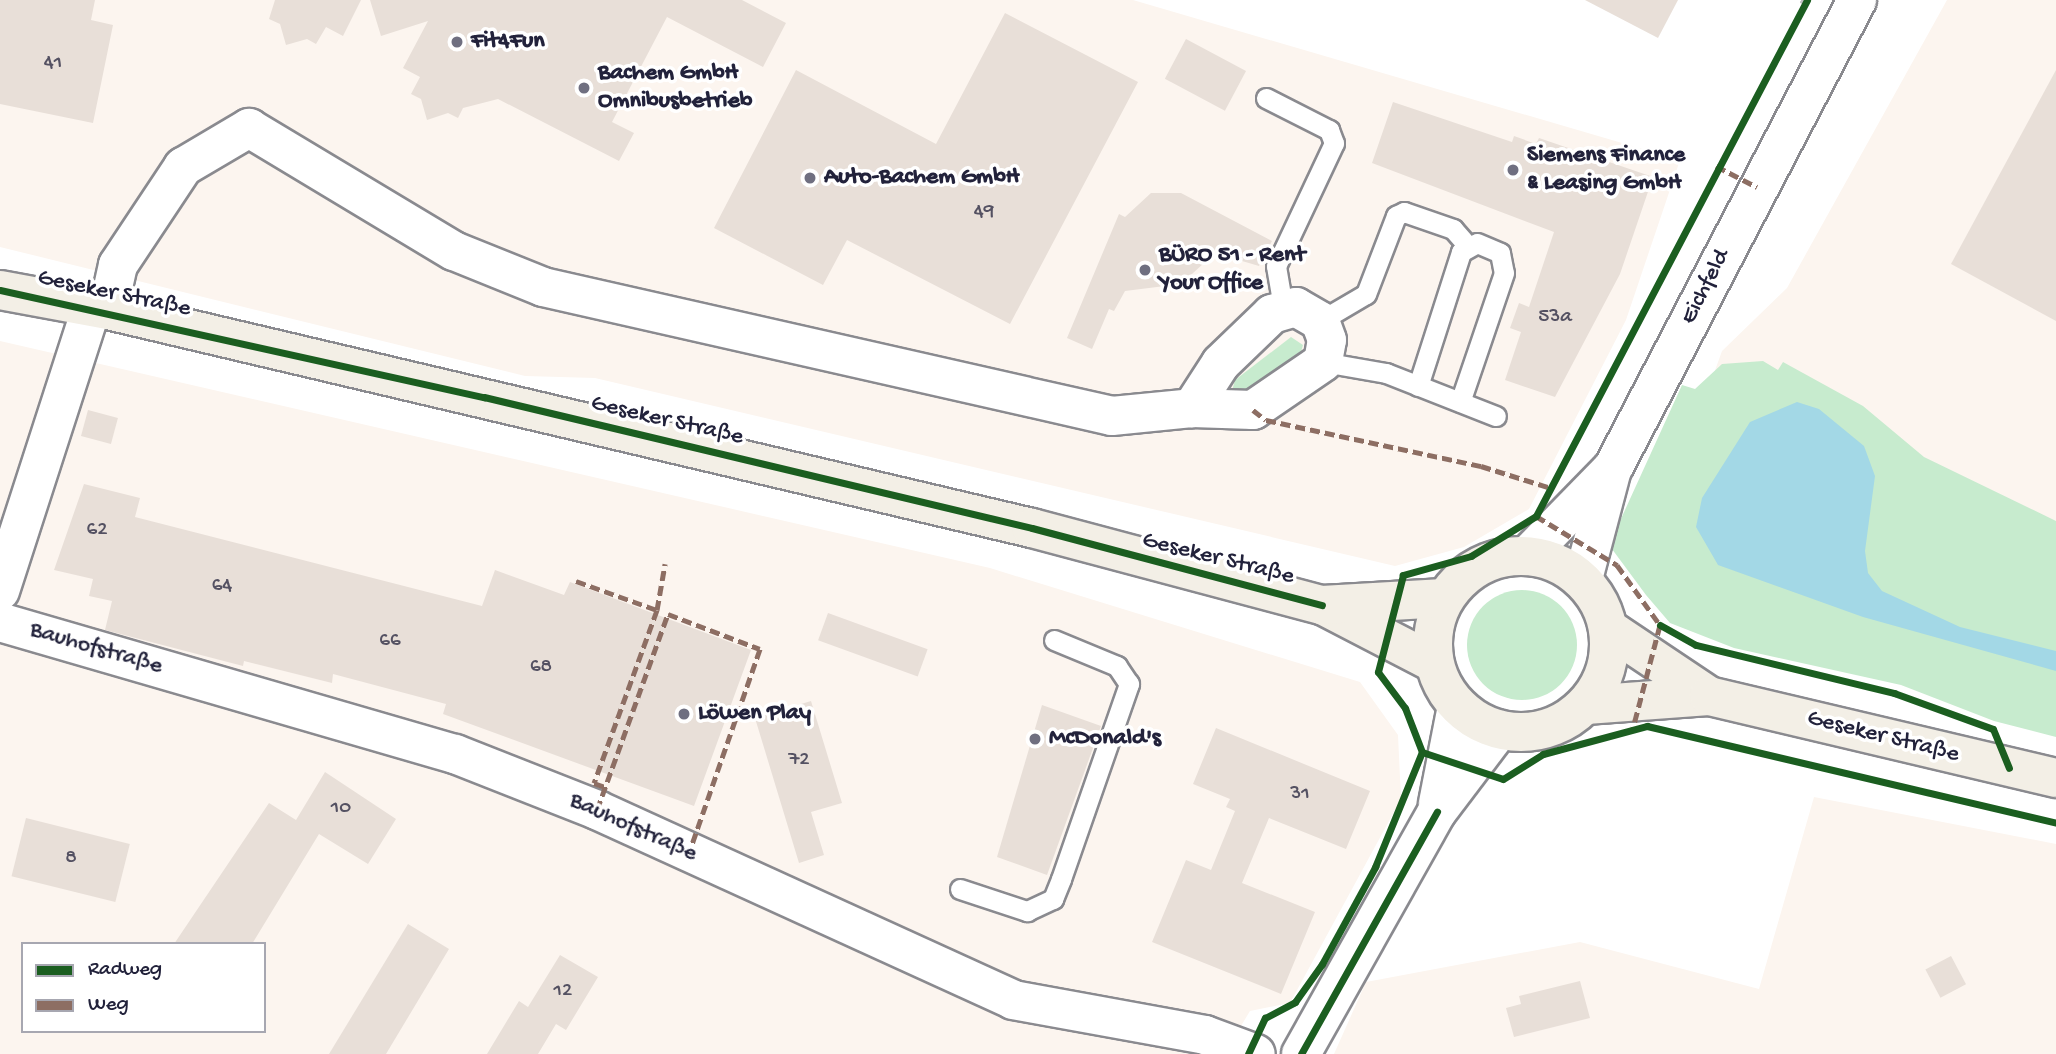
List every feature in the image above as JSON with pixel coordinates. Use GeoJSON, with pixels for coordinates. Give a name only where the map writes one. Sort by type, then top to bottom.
{"type":"FeatureCollection","features":[{"type":"Feature","properties":{"kind":"main road","name":"Geseker Straße"},"geometry":{"type":"LineString","coordinates":[[0,290],[100,308],[1032,528],[1322,605],[1434,663]]}},
{"type":"Feature","properties":{"kind":"main road"},"geometry":{"type":"LineString","coordinates":[[1528,555],[1583,579],[1609,629],[1605,674],[1586,705],[1551,728],[1499,730],[1457,706],[1434,663],[1432,640],[1444,598],[1469,571],[1496,558],[1528,555]]}},
{"type":"Feature","properties":{"kind":"main road","name":"Geseker Straße"},"geometry":{"type":"LineString","coordinates":[[1322,605],[1444,598]]}},
{"type":"Feature","properties":{"kind":"main road","name":"Geseker Straße"},"geometry":{"type":"LineString","coordinates":[[1609,629],[1709,696]]}},
{"type":"Feature","properties":{"kind":"main road","name":"Geseker Straße"},"geometry":{"type":"LineString","coordinates":[[1586,705],[1709,696],[2056,778]]}},
{"type":"Feature","properties":{"kind":"street","name":"Eichfeld"},"geometry":{"type":"LineString","coordinates":[[1528,555],[1613,468],[1857,0]]}},
{"type":"Feature","properties":{"kind":"street","name":"Geseker Straße"},"geometry":{"type":"LineString","coordinates":[[100,308],[118,265],[183,167],[250,128],[454,251],[543,287],[1112,416],[1192,408],[1253,410],[1322,362]]}},
{"type":"Feature","properties":{"kind":"street"},"geometry":{"type":"LineString","coordinates":[[1192,408],[1203,385],[1239,342],[1283,307],[1306,309],[1320,321],[1327,340],[1322,362]]}},
{"type":"Feature","properties":{"kind":"street"},"geometry":{"type":"LineString","coordinates":[[0,592],[100,308]]}},
{"type":"Feature","properties":{"kind":"street"},"geometry":{"type":"LineString","coordinates":[[1583,579],[1613,468]]}},
{"type":"Feature","properties":{"kind":"street","name":"Bauhofstraße"},"geometry":{"type":"LineString","coordinates":[[0,622],[455,754],[597,810],[1013,1000],[1205,1035],[1256,1054]]}},
{"type":"Feature","properties":{"kind":"street"},"geometry":{"type":"LineString","coordinates":[[1437,812],[1457,706]]}},
{"type":"Feature","properties":{"kind":"street"},"geometry":{"type":"LineString","coordinates":[[1301,1054],[1437,812],[1499,730]]}},
{"type":"Feature","properties":{"kind":"lane"},"geometry":{"type":"LineString","coordinates":[[1266,98],[1329,130],[1334,143],[1276,266],[1283,307]]}},
{"type":"Feature","properties":{"kind":"lane"},"geometry":{"type":"LineString","coordinates":[[1320,321],[1366,294],[1396,216],[1404,212],[1454,229],[1467,245]]}},
{"type":"Feature","properties":{"kind":"lane"},"geometry":{"type":"LineString","coordinates":[[1460,402],[1505,261],[1477,243],[1467,245]]}},
{"type":"Feature","properties":{"kind":"lane"},"geometry":{"type":"LineString","coordinates":[[1418,386],[1467,245]]}},
{"type":"Feature","properties":{"kind":"lane"},"geometry":{"type":"LineString","coordinates":[[1322,362],[1418,386],[1496,416]]}},
{"type":"Feature","properties":{"kind":"lane"},"geometry":{"type":"LineString","coordinates":[[960,889],[1027,911],[1054,899],[1129,684],[1118,666],[1054,640]]}},
{"type":"Feature","properties":{"kind":"shaded area"},"geometry":{"type":"Polygon","coordinates":[[[0,0],[1133,0],[1680,160],[1626,320],[1529,509],[1464,547],[1395,566],[595,378],[525,376],[0,247],[0,0]]]}},
{"type":"Feature","properties":{"kind":"shaded area"},"geometry":{"type":"Polygon","coordinates":[[[1947,0],[2056,0],[2056,703],[1661,520],[1722,351],[1787,288],[1947,0]]]}},
{"type":"Feature","properties":{"kind":"shaded area"},"geometry":{"type":"Polygon","coordinates":[[[0,341],[990,568],[1360,682],[1398,735],[1401,799],[1290,1003],[1250,1011],[1224,1054],[0,1054],[0,341]]]}},
{"type":"Feature","properties":{"kind":"shaded area"},"geometry":{"type":"Polygon","coordinates":[[[1814,797],[2056,844],[2056,1054],[1334,1054],[1366,982],[1580,942],[1759,989],[1814,797]]]}},
{"type":"Feature","properties":{"kind":"green space"},"geometry":{"type":"Polygon","coordinates":[[[1291,337],[1303,345],[1299,359],[1244,392],[1232,391],[1235,380],[1291,337]]]}},
{"type":"Feature","properties":{"kind":"green space"},"geometry":{"type":"Polygon","coordinates":[[[1763,361],[1778,370],[1783,362],[1863,406],[1924,457],[2056,521],[2056,737],[1994,721],[1901,685],[1734,648],[1670,623],[1646,595],[1609,545],[1682,385],[1695,389],[1722,364],[1763,361]]]}},
{"type":"Feature","properties":{"kind":"green space"},"geometry":{"type":"Polygon","coordinates":[[[1522,590],[1543,594],[1561,606],[1573,624],[1577,645],[1573,666],[1561,684],[1543,696],[1522,700],[1501,696],[1483,684],[1471,666],[1467,645],[1471,624],[1483,606],[1501,594],[1522,590]]]}},
{"type":"Feature","properties":{"kind":"water"},"geometry":{"type":"Polygon","coordinates":[[[1797,402],[1819,409],[1864,446],[1875,476],[1865,551],[1868,573],[1882,591],[1960,627],[2056,651],[2056,671],[1863,617],[1718,565],[1696,527],[1702,498],[1750,422],[1797,402]]]}},
{"type":"Feature","properties":{"kind":"building"},"geometry":{"type":"Polygon","coordinates":[[[0,0],[95,0],[91,20],[113,25],[93,123],[0,104],[0,0]]]}},
{"type":"Feature","properties":{"kind":"building"},"geometry":{"type":"Polygon","coordinates":[[[275,0],[361,0],[343,36],[326,27],[316,44],[307,39],[286,45],[280,24],[269,19],[275,0]]]}},
{"type":"Feature","properties":{"kind":"building"},"geometry":{"type":"Polygon","coordinates":[[[370,0],[742,0],[786,23],[763,67],[667,17],[612,122],[634,133],[619,161],[498,99],[463,108],[458,118],[448,113],[427,120],[421,99],[411,94],[420,77],[403,68],[428,21],[381,36],[370,0]]]}},
{"type":"Feature","properties":{"kind":"building"},"geometry":{"type":"Polygon","coordinates":[[[1585,0],[1678,0],[1658,38],[1585,0]]]}},
{"type":"Feature","properties":{"kind":"building"},"geometry":{"type":"Polygon","coordinates":[[[1005,13],[1138,82],[1010,324],[847,240],[823,285],[714,228],[796,70],[936,144],[1005,13]]]}},
{"type":"Feature","properties":{"kind":"building"},"geometry":{"type":"Polygon","coordinates":[[[1186,39],[1246,71],[1225,111],[1165,79],[1186,39]]]}},
{"type":"Feature","properties":{"kind":"building"},"geometry":{"type":"Polygon","coordinates":[[[2056,70],[2056,321],[1951,264],[2056,70]]]}},
{"type":"Feature","properties":{"kind":"building"},"geometry":{"type":"Polygon","coordinates":[[[1393,102],[1512,142],[1514,136],[1536,144],[1539,138],[1653,177],[1620,274],[1555,397],[1505,380],[1521,332],[1510,328],[1519,303],[1529,307],[1554,232],[1372,163],[1393,102]]]}},
{"type":"Feature","properties":{"kind":"building","name":"BÜRO 51 - Rent Your Office"},"geometry":{"type":"Polygon","coordinates":[[[1151,193],[1181,193],[1272,241],[1259,266],[1215,253],[1181,284],[1125,291],[1114,311],[1109,309],[1092,349],[1067,338],[1119,214],[1125,217],[1151,193]]]}},
{"type":"Feature","properties":{"kind":"building"},"geometry":{"type":"Polygon","coordinates":[[[88,410],[118,418],[111,444],[81,436],[88,410]]]}},
{"type":"Feature","properties":{"kind":"building"},"geometry":{"type":"Polygon","coordinates":[[[84,484],[140,498],[135,517],[482,606],[495,570],[564,595],[570,582],[751,650],[694,806],[443,714],[446,704],[333,674],[332,683],[244,661],[243,666],[105,630],[112,601],[89,596],[93,579],[54,570],[84,484]]]}},
{"type":"Feature","properties":{"kind":"building"},"geometry":{"type":"Polygon","coordinates":[[[828,613],[928,649],[918,677],[818,640],[828,613]]]}},
{"type":"Feature","properties":{"kind":"building"},"geometry":{"type":"Polygon","coordinates":[[[811,701],[842,803],[811,812],[824,855],[799,863],[755,718],[811,701]]]}},
{"type":"Feature","properties":{"kind":"building"},"geometry":{"type":"Polygon","coordinates":[[[1042,705],[1101,726],[1047,875],[997,857],[1042,705]]]}},
{"type":"Feature","properties":{"kind":"building"},"geometry":{"type":"Polygon","coordinates":[[[1216,728],[1370,791],[1346,849],[1269,818],[1242,883],[1315,912],[1281,994],[1152,942],[1186,860],[1211,870],[1235,811],[1226,807],[1230,799],[1193,784],[1216,728]]]}},
{"type":"Feature","properties":{"kind":"building"},"geometry":{"type":"Polygon","coordinates":[[[325,772],[396,819],[368,864],[319,834],[253,942],[175,942],[269,803],[296,820],[325,772]]]}},
{"type":"Feature","properties":{"kind":"building"},"geometry":{"type":"Polygon","coordinates":[[[26,818],[130,844],[115,902],[11,876],[26,818]]]}},
{"type":"Feature","properties":{"kind":"building"},"geometry":{"type":"Polygon","coordinates":[[[408,924],[449,949],[386,1054],[329,1054],[408,924]]]}},
{"type":"Feature","properties":{"kind":"building"},"geometry":{"type":"Polygon","coordinates":[[[560,955],[598,977],[566,1030],[556,1024],[538,1054],[487,1054],[519,1001],[528,1007],[560,955]]]}},
{"type":"Feature","properties":{"kind":"building"},"geometry":{"type":"Polygon","coordinates":[[[1951,956],[1966,984],[1940,998],[1925,970],[1951,956]]]}},
{"type":"Feature","properties":{"kind":"building"},"geometry":{"type":"Polygon","coordinates":[[[1580,981],[1590,1018],[1514,1037],[1506,1008],[1521,1004],[1519,996],[1580,981]]]}},
{"type":"Feature","properties":{"kind":"marked path"},"geometry":{"type":"LineString","coordinates":[[1716,166],[1757,187]]}},
{"type":"Feature","properties":{"kind":"marked path"},"geometry":{"type":"LineString","coordinates":[[1253,410],[1266,420],[1481,466],[1551,488]]}},
{"type":"Feature","properties":{"kind":"marked path"},"geometry":{"type":"LineString","coordinates":[[1536,516],[1617,565],[1660,625],[1633,728]]}},
{"type":"Feature","properties":{"kind":"marked path"},"geometry":{"type":"LineString","coordinates":[[657,610],[665,564]]}},
{"type":"Feature","properties":{"kind":"marked path"},"geometry":{"type":"LineString","coordinates":[[576,581],[657,610],[594,783],[605,787]]}},
{"type":"Feature","properties":{"kind":"marked path"},"geometry":{"type":"LineString","coordinates":[[597,810],[668,614],[760,649],[689,853]]}},
{"type":"Feature","properties":{"kind":"cycle path"},"geometry":{"type":"LineString","coordinates":[[1807,0],[1536,516],[1471,556],[1403,575],[1378,672],[1405,708],[1422,752],[1503,779],[1543,754],[1647,726],[2056,823]]}},
{"type":"Feature","properties":{"kind":"cycle path"},"geometry":{"type":"LineString","coordinates":[[0,290],[484,397],[1032,528],[1322,605]]}},
{"type":"Feature","properties":{"kind":"cycle path"},"geometry":{"type":"LineString","coordinates":[[1660,625],[1696,645],[1894,693],[1993,729],[2009,768]]}},
{"type":"Feature","properties":{"kind":"cycle path"},"geometry":{"type":"LineString","coordinates":[[1248,1054],[1265,1018],[1295,1002],[1322,964],[1375,867],[1422,752]]}},
{"type":"Feature","properties":{"kind":"cycle path"},"geometry":{"type":"LineString","coordinates":[[1301,1054],[1437,812]]}},
{"type":"Feature","properties":{"kind":"place","name":"Fit4Fun"},"geometry":{"type":"Point","coordinates":[457,42]}},
{"type":"Feature","properties":{"kind":"place","name":"Bachem GmbH Omnibusbetrieb"},"geometry":{"type":"Point","coordinates":[584,88]}},
{"type":"Feature","properties":{"kind":"place","name":"Siemens Finance & Leasing GmbH"},"geometry":{"type":"Point","coordinates":[1513,170]}},
{"type":"Feature","properties":{"kind":"place","name":"Auto-Bachem GmbH"},"geometry":{"type":"Point","coordinates":[810,178]}},
{"type":"Feature","properties":{"kind":"place","name":"BÜRO 51 - Rent Your Office"},"geometry":{"type":"Point","coordinates":[1145,270]}},
{"type":"Feature","properties":{"kind":"place","name":"Löwen Play"},"geometry":{"type":"Point","coordinates":[684,714]}},
{"type":"Feature","properties":{"kind":"place","name":"McDonald's"},"geometry":{"type":"Point","coordinates":[1035,739]}}]}
